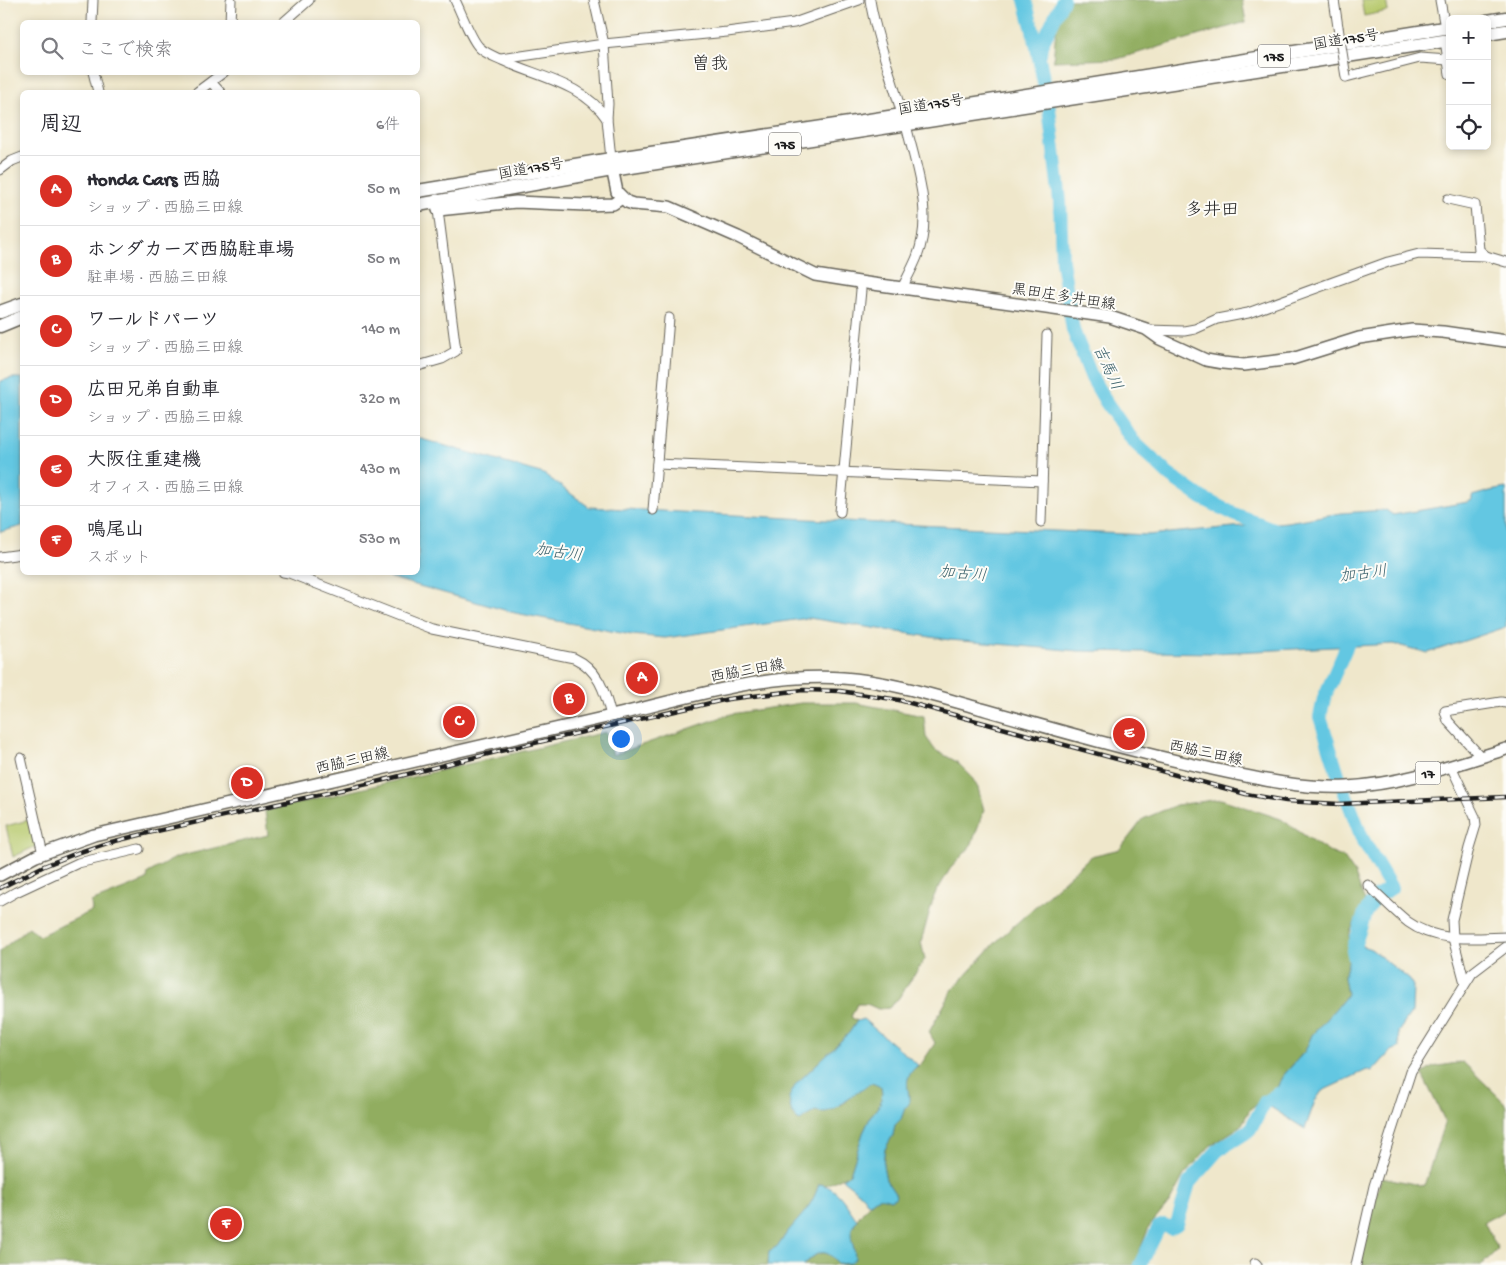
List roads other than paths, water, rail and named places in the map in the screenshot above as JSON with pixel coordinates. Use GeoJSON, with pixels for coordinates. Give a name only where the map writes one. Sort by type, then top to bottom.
{"type":"FeatureCollection","features":[{"type":"Feature","properties":{"kind":"highway"},"geometry":{"type":"LineString","coordinates":[[1491,20],[1506,18]]}},
{"type":"Feature","properties":{"kind":"highway"},"geometry":{"type":"LineString","coordinates":[[1491,33],[1506,31]]}},
{"type":"Feature","properties":{"kind":"highway","name":"国道175号"},"geometry":{"type":"LineString","coordinates":[[420,191],[904,120],[1446,34]]}},
{"type":"Feature","properties":{"kind":"highway","name":"国道175号"},"geometry":{"type":"LineString","coordinates":[[420,204],[438,205],[612,164]]}},
{"type":"Feature","properties":{"kind":"highway"},"geometry":{"type":"LineString","coordinates":[[0,312],[20,305]]}},
{"type":"Feature","properties":{"kind":"highway"},"geometry":{"type":"LineString","coordinates":[[0,326],[20,318]]}},
{"type":"Feature","properties":{"kind":"main road"},"geometry":{"type":"LineString","coordinates":[[438,205],[516,202],[586,205],[613,204],[622,198],[617,192],[612,164]]}},
{"type":"Feature","properties":{"kind":"main road","name":"黒田庄多井田線"},"geometry":{"type":"LineString","coordinates":[[622,198],[633,204],[668,207],[738,237],[815,275],[1110,317],[1146,330],[1160,339],[1206,360],[1223,363],[1244,365],[1292,358],[1359,338],[1412,330],[1443,332],[1506,341]]}},
{"type":"Feature","properties":{"kind":"main road","name":"西脇三田線"},"geometry":{"type":"LineString","coordinates":[[0,875],[43,854],[94,835],[611,716],[701,693],[796,676],[843,678],[891,684],[1169,760],[1292,784],[1343,787],[1405,780],[1506,749]]}},
{"type":"Feature","properties":{"kind":"street"},"geometry":{"type":"LineString","coordinates":[[92,20],[93,0]]}},
{"type":"Feature","properties":{"kind":"street"},"geometry":{"type":"LineString","coordinates":[[230,20],[231,0]]}},
{"type":"Feature","properties":{"kind":"street"},"geometry":{"type":"LineString","coordinates":[[286,20],[309,0]]}},
{"type":"Feature","properties":{"kind":"street"},"geometry":{"type":"LineString","coordinates":[[455,0],[478,48],[492,56],[564,84],[590,100],[601,110],[607,119]]}},
{"type":"Feature","properties":{"kind":"street"},"geometry":{"type":"LineString","coordinates":[[594,0],[604,44],[608,104],[607,119],[612,164]]}},
{"type":"Feature","properties":{"kind":"street"},"geometry":{"type":"LineString","coordinates":[[501,59],[604,44],[727,32],[794,23],[859,0]]}},
{"type":"Feature","properties":{"kind":"street"},"geometry":{"type":"LineString","coordinates":[[870,0],[873,18],[904,120],[924,200],[924,232],[918,256],[902,288]]}},
{"type":"Feature","properties":{"kind":"street"},"geometry":{"type":"LineString","coordinates":[[1334,0],[1346,77],[1420,58],[1446,60]]}},
{"type":"Feature","properties":{"kind":"street"},"geometry":{"type":"LineString","coordinates":[[1440,0],[1446,29]]}},
{"type":"Feature","properties":{"kind":"street"},"geometry":{"type":"LineString","coordinates":[[94,75],[98,90]]}},
{"type":"Feature","properties":{"kind":"street"},"geometry":{"type":"LineString","coordinates":[[200,90],[220,75]]}},
{"type":"Feature","properties":{"kind":"street"},"geometry":{"type":"LineString","coordinates":[[211,82],[218,90]]}},
{"type":"Feature","properties":{"kind":"street"},"geometry":{"type":"LineString","coordinates":[[0,170],[20,158]]}},
{"type":"Feature","properties":{"kind":"street"},"geometry":{"type":"LineString","coordinates":[[1448,200],[1475,205],[1479,250],[1486,256]]}},
{"type":"Feature","properties":{"kind":"street"},"geometry":{"type":"LineString","coordinates":[[420,365],[442,359],[456,351],[438,205]]}},
{"type":"Feature","properties":{"kind":"street"},"geometry":{"type":"LineString","coordinates":[[1146,330],[1184,331],[1195,329],[1217,319],[1248,312],[1388,262],[1420,254],[1486,256],[1506,262]]}},
{"type":"Feature","properties":{"kind":"street"},"geometry":{"type":"LineString","coordinates":[[840,512],[861,290],[859,282]]}},
{"type":"Feature","properties":{"kind":"street"},"geometry":{"type":"LineString","coordinates":[[653,510],[669,318]]}},
{"type":"Feature","properties":{"kind":"street"},"geometry":{"type":"LineString","coordinates":[[1041,522],[1047,335]]}},
{"type":"Feature","properties":{"kind":"street"},"geometry":{"type":"LineString","coordinates":[[657,464],[1042,481]]}},
{"type":"Feature","properties":{"kind":"street"},"geometry":{"type":"LineString","coordinates":[[0,558],[20,554]]}},
{"type":"Feature","properties":{"kind":"street"},"geometry":{"type":"LineString","coordinates":[[294,575],[432,629],[574,658],[584,662],[598,675],[611,716]]}},
{"type":"Feature","properties":{"kind":"street"},"geometry":{"type":"LineString","coordinates":[[1480,757],[1448,721],[1445,711],[1501,702],[1506,703]]}},
{"type":"Feature","properties":{"kind":"street"},"geometry":{"type":"LineString","coordinates":[[21,758],[43,854]]}},
{"type":"Feature","properties":{"kind":"street"},"geometry":{"type":"LineString","coordinates":[[1451,766],[1475,817],[1476,825],[1452,920],[1453,938],[1465,983]]}},
{"type":"Feature","properties":{"kind":"street"},"geometry":{"type":"LineString","coordinates":[[0,901],[78,863],[139,849]]}},
{"type":"Feature","properties":{"kind":"street"},"geometry":{"type":"LineString","coordinates":[[1368,885],[1407,921],[1417,928],[1438,937],[1506,937]]}},
{"type":"Feature","properties":{"kind":"street"},"geometry":{"type":"LineString","coordinates":[[1356,1265],[1374,1186],[1411,1071],[1472,973],[1506,948]]}},
{"type":"Feature","properties":{"kind":"water"},"geometry":{"type":"Polygon","coordinates":[[[20,378],[20,527],[0,532],[0,381],[20,378]]]}},
{"type":"Feature","properties":{"kind":"water","name":"加古川"},"geometry":{"type":"Polygon","coordinates":[[[420,439],[544,474],[589,507],[917,525],[1148,535],[1287,522],[1341,513],[1386,510],[1393,515],[1468,502],[1472,500],[1472,496],[1506,488],[1506,627],[1428,653],[1394,644],[1215,653],[1079,651],[950,640],[809,618],[665,638],[632,635],[515,613],[380,575],[420,575],[420,439]]]}},
{"type":"Feature","properties":{"kind":"water"},"geometry":{"type":"Polygon","coordinates":[[[1350,943],[1358,947],[1359,945],[1371,949],[1410,980],[1413,986],[1412,1012],[1398,1032],[1399,1048],[1391,1051],[1372,1072],[1367,1070],[1322,1091],[1315,1101],[1305,1129],[1261,1101],[1277,1088],[1282,1077],[1305,1051],[1312,1035],[1347,994],[1344,977],[1349,959],[1350,943]]]}},
{"type":"Feature","properties":{"kind":"water"},"geometry":{"type":"Polygon","coordinates":[[[863,1019],[918,1065],[913,1070],[907,1083],[909,1104],[905,1108],[901,1119],[895,1125],[893,1135],[885,1149],[883,1165],[886,1180],[896,1195],[895,1198],[890,1200],[879,1198],[870,1203],[842,1179],[850,1174],[863,1133],[871,1116],[880,1104],[881,1087],[872,1083],[869,1084],[834,1109],[825,1112],[815,1111],[800,1121],[793,1114],[789,1097],[796,1084],[849,1033],[857,1021],[863,1019]]]}},
{"type":"Feature","properties":{"kind":"water"},"geometry":{"type":"Polygon","coordinates":[[[819,1184],[831,1188],[857,1220],[853,1225],[851,1234],[855,1259],[850,1263],[838,1264],[834,1258],[821,1253],[804,1265],[768,1265],[769,1251],[779,1244],[805,1211],[813,1200],[819,1184]]]}},
{"type":"Feature","properties":{"kind":"waterway","name":"吉馬川"},"geometry":{"type":"LineString","coordinates":[[1025,0],[1035,38],[1049,108],[1060,201],[1062,261],[1073,330],[1092,378],[1133,441],[1169,475],[1202,498],[1234,514],[1278,531]]}},
{"type":"Feature","properties":{"kind":"waterway"},"geometry":{"type":"LineString","coordinates":[[1040,54],[1041,46],[1063,0]]}},
{"type":"Feature","properties":{"kind":"waterway"},"geometry":{"type":"LineString","coordinates":[[1358,631],[1348,643],[1324,698],[1320,717],[1339,777],[1362,838],[1391,888],[1380,895]]}},
{"type":"Feature","properties":{"kind":"waterway"},"geometry":{"type":"LineString","coordinates":[[1356,963],[1353,950],[1365,913],[1376,897]]}},
{"type":"Feature","properties":{"kind":"waterway"},"geometry":{"type":"LineString","coordinates":[[1140,1265],[1159,1227],[1164,1225],[1170,1228],[1177,1224],[1189,1183],[1218,1150],[1250,1130],[1265,1102],[1278,1094]]}},
{"type":"Feature","properties":{"kind":"railway"},"geometry":{"type":"LineString","coordinates":[[0,888],[44,866],[107,843],[728,699],[803,690],[840,691],[899,700],[1246,794],[1286,801],[1338,804],[1506,797]]}},
{"type":"Feature","properties":{"kind":"place","name":"Honda Cars 西脇"},"geometry":{"type":"Point","coordinates":[642,678]}},
{"type":"Feature","properties":{"kind":"place","name":"ホンダカーズ西脇駐車場"},"geometry":{"type":"Point","coordinates":[569,699]}},
{"type":"Feature","properties":{"kind":"place","name":"ワールドパーツ"},"geometry":{"type":"Point","coordinates":[459,722]}},
{"type":"Feature","properties":{"kind":"place","name":"大阪住重建機"},"geometry":{"type":"Point","coordinates":[1129,734]}},
{"type":"Feature","properties":{"kind":"place","name":"広田兄弟自動車"},"geometry":{"type":"Point","coordinates":[247,783]}},
{"type":"Feature","properties":{"kind":"place","name":"鳴尾山"},"geometry":{"type":"Point","coordinates":[226,1224]}},
{"type":"Feature","properties":{"kind":"district","name":"曽我"},"geometry":{"type":"Point","coordinates":[710,63]}},
{"type":"Feature","properties":{"kind":"district","name":"多井田"},"geometry":{"type":"Point","coordinates":[1212,209]}}]}
